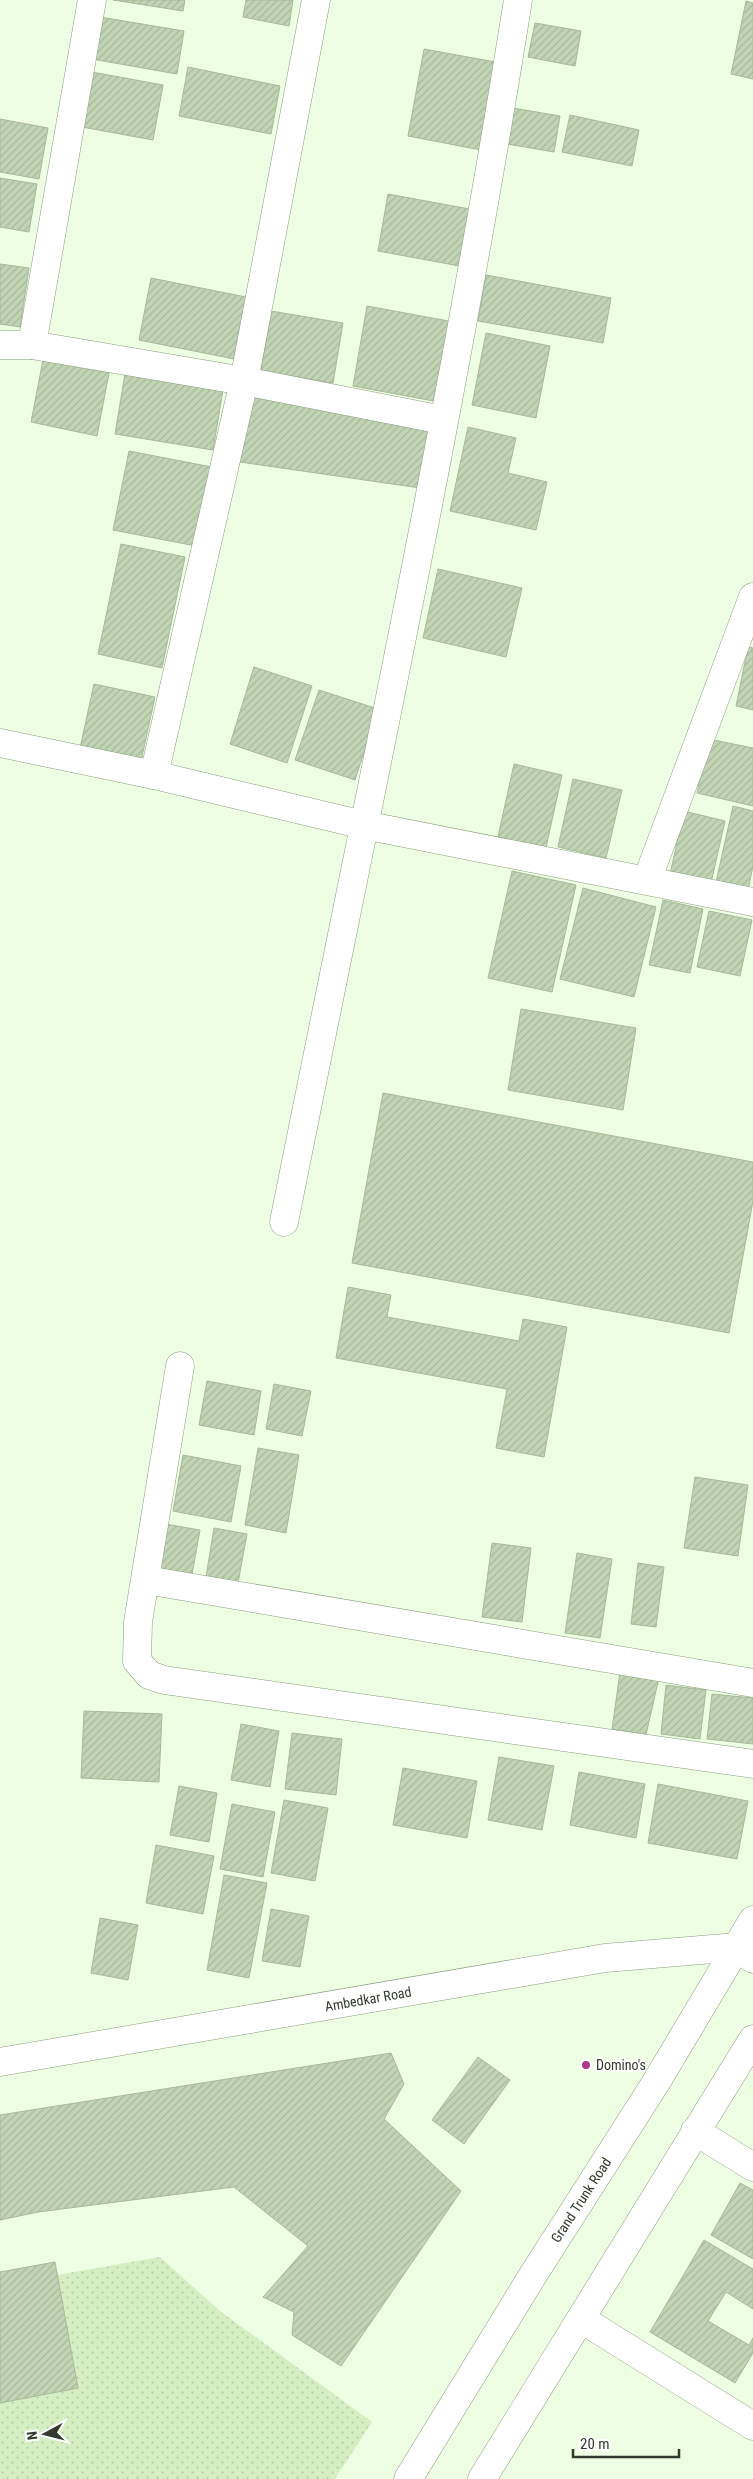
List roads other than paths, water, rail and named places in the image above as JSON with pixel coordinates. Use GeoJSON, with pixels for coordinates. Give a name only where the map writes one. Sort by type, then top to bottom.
{"type":"FeatureCollection","features":[{"type":"Feature","properties":{"kind":"main road"},"geometry":{"type":"LineString","coordinates":[[32,345],[92,0]]}},
{"type":"Feature","properties":{"kind":"main road"},"geometry":{"type":"LineString","coordinates":[[154,775],[244,381],[316,0]]}},
{"type":"Feature","properties":{"kind":"main road"},"geometry":{"type":"LineString","coordinates":[[284,1222],[399,655],[491,168],[518,0]]}},
{"type":"Feature","properties":{"kind":"main road"},"geometry":{"type":"LineString","coordinates":[[0,345],[32,345],[244,381],[443,420]]}},
{"type":"Feature","properties":{"kind":"main road"},"geometry":{"type":"LineString","coordinates":[[647,880],[753,597]]}},
{"type":"Feature","properties":{"kind":"main road"},"geometry":{"type":"LineString","coordinates":[[0,743],[154,775],[364,825],[753,902]]}},
{"type":"Feature","properties":{"kind":"main road"},"geometry":{"type":"LineString","coordinates":[[180,1366],[138,1622],[137,1661],[149,1675],[164,1680],[753,1764]]}},
{"type":"Feature","properties":{"kind":"main road"},"geometry":{"type":"LineString","coordinates":[[146,1580],[753,1683]]}},
{"type":"Feature","properties":{"kind":"main road","name":"Grand Trunk Road"},"geometry":{"type":"LineString","coordinates":[[408,2479],[533,2275],[655,2084],[745,1953],[753,1920]]}},
{"type":"Feature","properties":{"kind":"main road","name":"Ambedkar Road"},"geometry":{"type":"LineString","coordinates":[[0,2062],[605,1958],[745,1953]]}},
{"type":"Feature","properties":{"kind":"main road"},"geometry":{"type":"LineString","coordinates":[[482,2479],[753,2039]]}},
{"type":"Feature","properties":{"kind":"main road"},"geometry":{"type":"LineString","coordinates":[[695,2131],[753,2166]]}},
{"type":"Feature","properties":{"kind":"main road"},"geometry":{"type":"LineString","coordinates":[[581,2319],[753,2426]]}},
{"type":"Feature","properties":{"kind":"place","name":"Domino's"},"geometry":{"type":"Point","coordinates":[586,2065]}}]}
